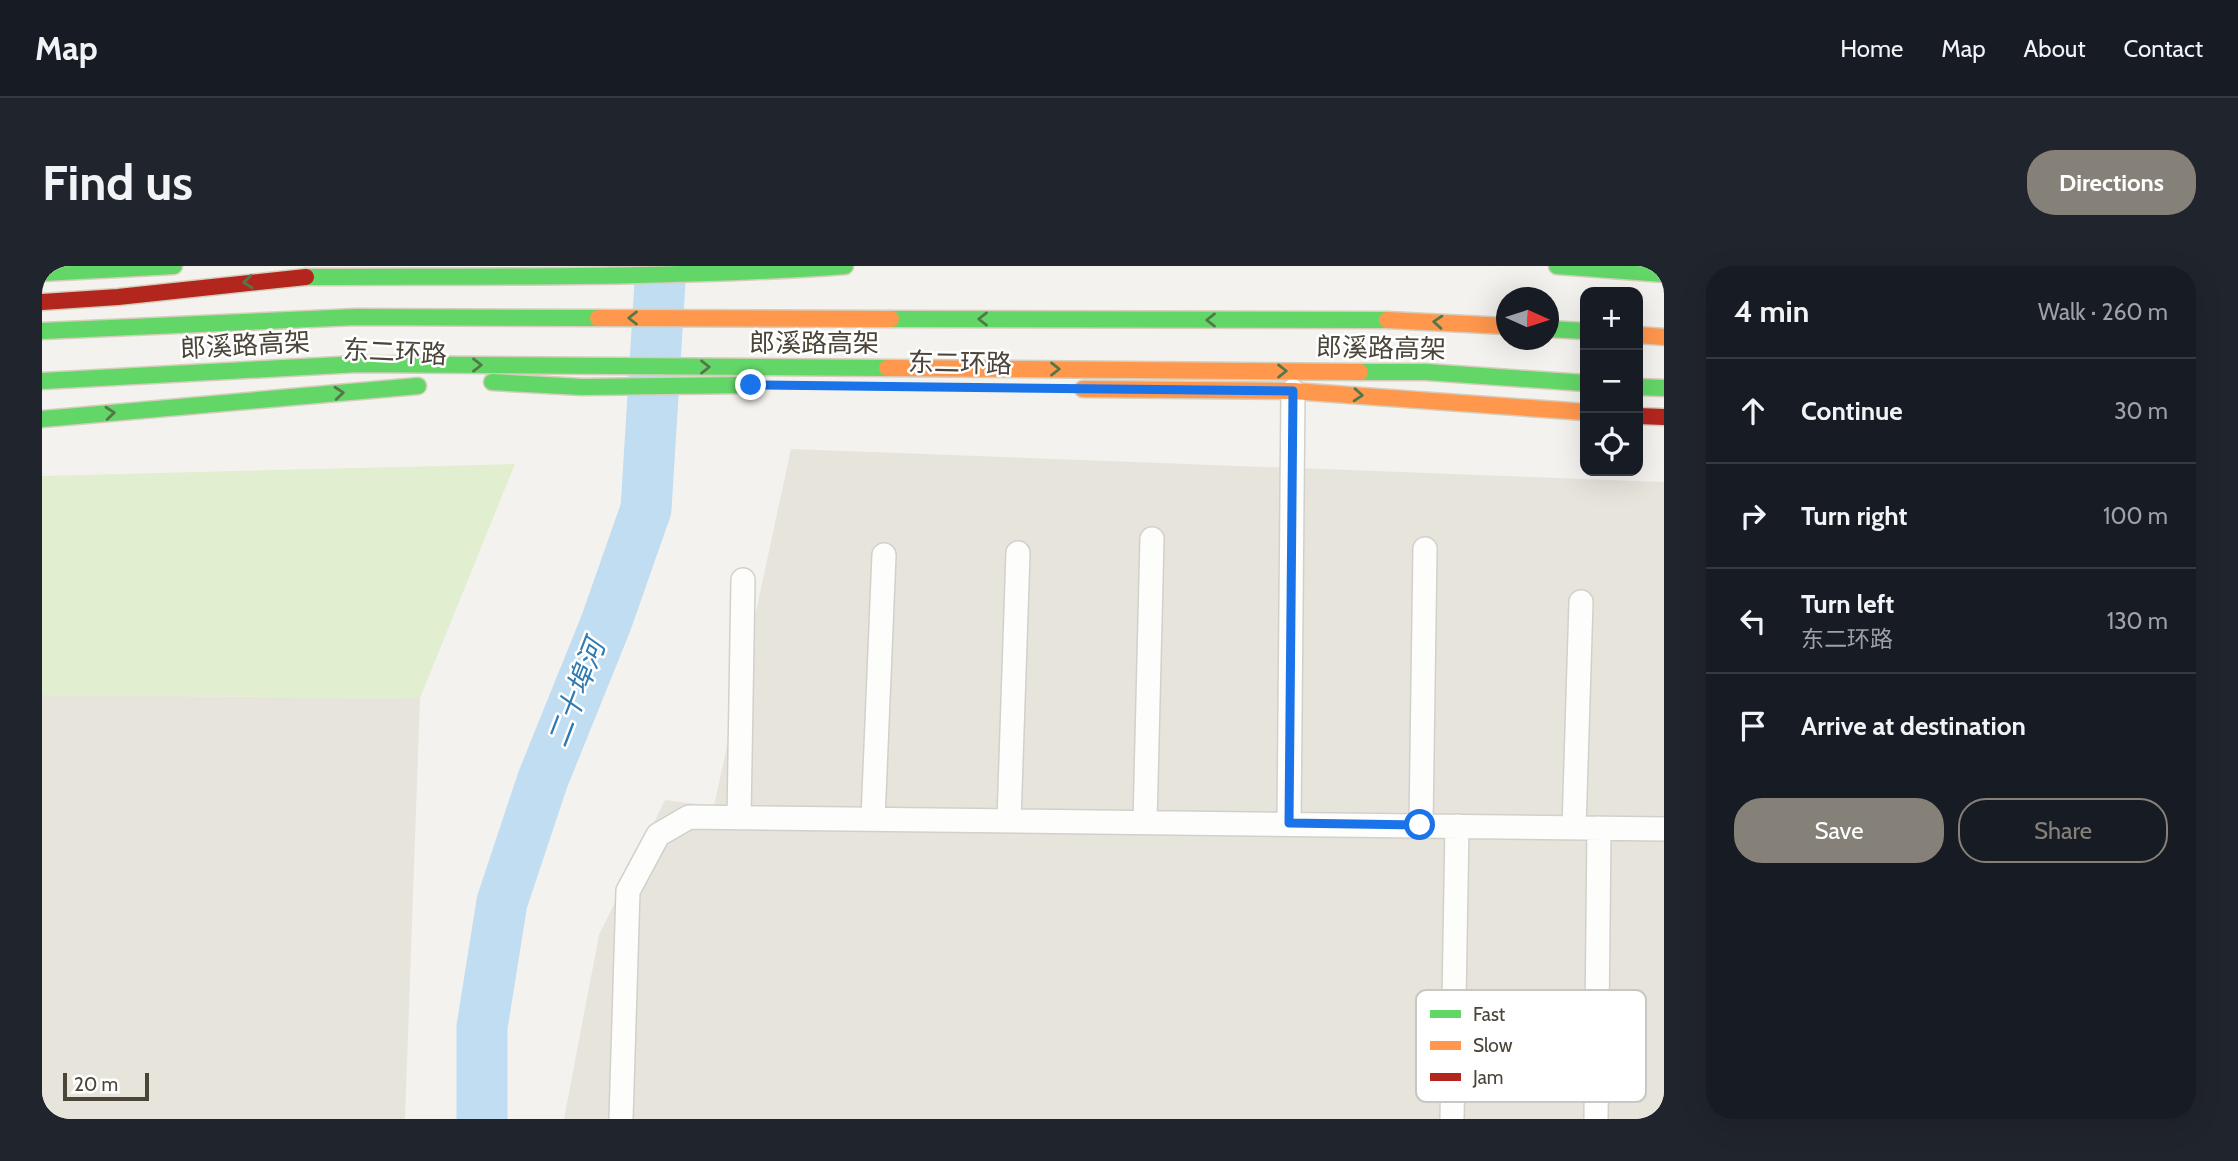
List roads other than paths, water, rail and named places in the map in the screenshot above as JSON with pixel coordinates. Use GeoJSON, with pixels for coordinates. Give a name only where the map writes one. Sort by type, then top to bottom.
{"type":"FeatureCollection","features":[{"type":"Feature","properties":{"kind":"main road"},"geometry":{"type":"LineString","coordinates":[[42,273],[174,266]]}},
{"type":"Feature","properties":{"kind":"main road"},"geometry":{"type":"LineString","coordinates":[[42,302],[118,297],[295,277],[585,276],[762,272],[845,266]]}},
{"type":"Feature","properties":{"kind":"main road"},"geometry":{"type":"LineString","coordinates":[[1557,266],[1664,274]]}},
{"type":"Feature","properties":{"kind":"main road","name":"郎溪路高架"},"geometry":{"type":"LineString","coordinates":[[42,331],[356,317],[1421,320],[1496,325]]}},
{"type":"Feature","properties":{"kind":"main road"},"geometry":{"type":"LineString","coordinates":[[1559,330],[1580,331]]}},
{"type":"Feature","properties":{"kind":"main road"},"geometry":{"type":"LineString","coordinates":[[1643,335],[1664,337]]}},
{"type":"Feature","properties":{"kind":"main road","name":"郎溪路高架"},"geometry":{"type":"LineString","coordinates":[[42,381],[373,364],[1426,372],[1580,383]]}},
{"type":"Feature","properties":{"kind":"main road","name":"东二环路"},"geometry":{"type":"LineString","coordinates":[[42,396],[268,370],[582,387],[758,385]]}},
{"type":"Feature","properties":{"kind":"main road"},"geometry":{"type":"LineString","coordinates":[[42,419],[435,385]]}},
{"type":"Feature","properties":{"kind":"main road"},"geometry":{"type":"LineString","coordinates":[[1643,387],[1664,388]]}},
{"type":"Feature","properties":{"kind":"main road"},"geometry":{"type":"LineString","coordinates":[[1071,388],[1293,391],[1580,412]]}},
{"type":"Feature","properties":{"kind":"main road"},"geometry":{"type":"LineString","coordinates":[[1643,416],[1664,417]]}},
{"type":"Feature","properties":{"kind":"street"},"geometry":{"type":"LineString","coordinates":[[1289,823],[1293,391]]}},
{"type":"Feature","properties":{"kind":"street"},"geometry":{"type":"LineString","coordinates":[[1145,822],[1152,539]]}},
{"type":"Feature","properties":{"kind":"street"},"geometry":{"type":"LineString","coordinates":[[1420,825],[1425,549]]}},
{"type":"Feature","properties":{"kind":"street"},"geometry":{"type":"LineString","coordinates":[[1009,820],[1018,553]]}},
{"type":"Feature","properties":{"kind":"street"},"geometry":{"type":"LineString","coordinates":[[873,819],[884,555]]}},
{"type":"Feature","properties":{"kind":"street"},"geometry":{"type":"LineString","coordinates":[[739,818],[744,580]]}},
{"type":"Feature","properties":{"kind":"street"},"geometry":{"type":"LineString","coordinates":[[1574,828],[1581,602]]}},
{"type":"Feature","properties":{"kind":"street"},"geometry":{"type":"LineString","coordinates":[[621,1119],[628,891],[658,835],[689,817],[1664,829]]}},
{"type":"Feature","properties":{"kind":"street"},"geometry":{"type":"LineString","coordinates":[[1454,990],[1457,826]]}},
{"type":"Feature","properties":{"kind":"street"},"geometry":{"type":"LineString","coordinates":[[1597,990],[1599,828]]}},
{"type":"Feature","properties":{"kind":"waterway","name":"二十埠河"},"geometry":{"type":"LineString","coordinates":[[482,1119],[482,1027],[502,902],[543,779],[606,623],[646,509],[661,266]]}}]}
